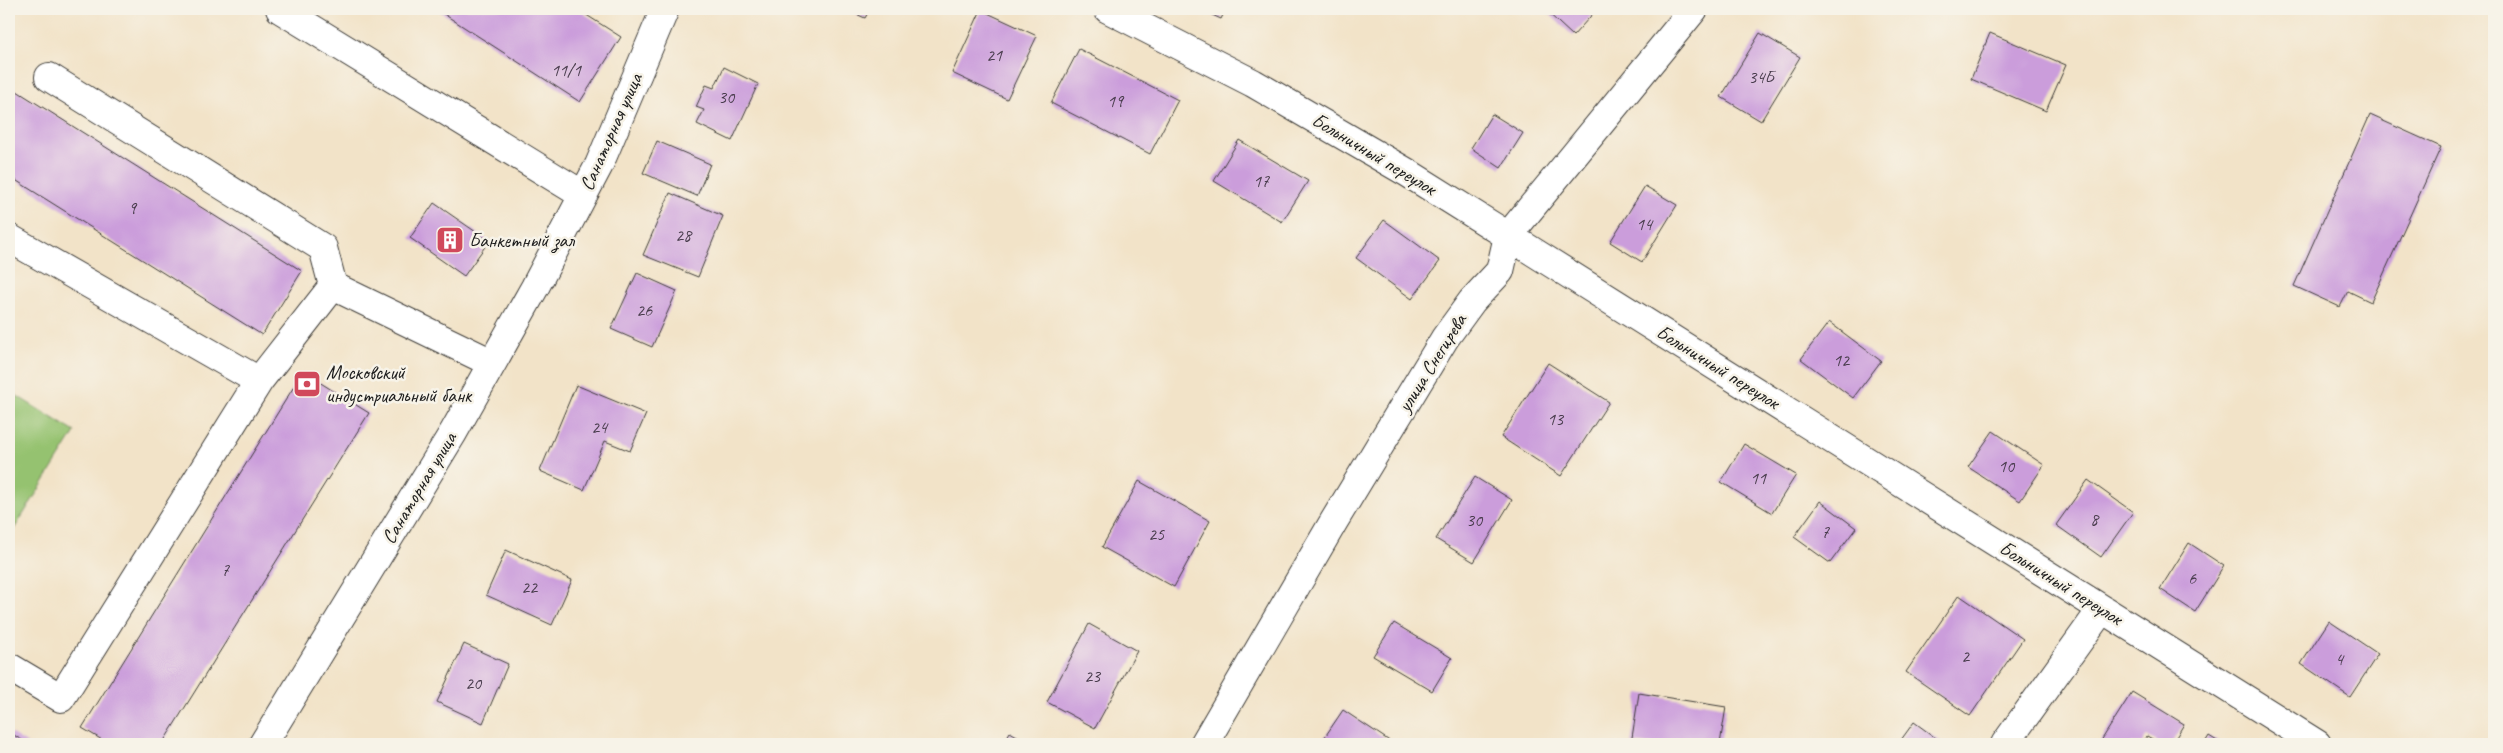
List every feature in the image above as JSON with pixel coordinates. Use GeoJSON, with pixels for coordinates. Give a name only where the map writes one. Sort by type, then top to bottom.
{"type":"FeatureCollection","features":[{"type":"Feature","properties":{"kind":"street"},"geometry":{"type":"LineString","coordinates":[[280,9],[583,195]]}},
{"type":"Feature","properties":{"kind":"street","name":"Санаторная улица"},"geometry":{"type":"LineString","coordinates":[[263,744],[453,433],[535,286],[598,165],[665,9]]}},
{"type":"Feature","properties":{"kind":"street","name":"Больничный переулок"},"geometry":{"type":"LineString","coordinates":[[1108,9],[1262,88],[1408,173],[2317,744]]}},
{"type":"Feature","properties":{"kind":"street","name":"улица Снегирева"},"geometry":{"type":"LineString","coordinates":[[1204,744],[1334,521],[1445,338],[1472,301],[1500,270],[1508,236],[1694,9]]}},
{"type":"Feature","properties":{"kind":"street"},"geometry":{"type":"LineString","coordinates":[[49,77],[323,248],[333,286],[492,363]]}},
{"type":"Feature","properties":{"kind":"street"},"geometry":{"type":"LineString","coordinates":[[9,238],[259,381]]}},
{"type":"Feature","properties":{"kind":"street"},"geometry":{"type":"LineString","coordinates":[[9,667],[61,698],[259,381],[333,286]]}},
{"type":"Feature","properties":{"kind":"street"},"geometry":{"type":"LineString","coordinates":[[2005,744],[2102,609]]}},
{"type":"Feature","properties":{"kind":"green space"},"geometry":{"type":"Polygon","coordinates":[[[9,391],[75,432],[9,537],[9,391]]]}},
{"type":"Feature","properties":{"kind":"building"},"geometry":{"type":"Polygon","coordinates":[[[436,9],[577,9],[621,37],[580,102],[436,9]]]}},
{"type":"Feature","properties":{"kind":"building"},"geometry":{"type":"Polygon","coordinates":[[[845,9],[870,9],[865,18],[845,9]]]}},
{"type":"Feature","properties":{"kind":"building"},"geometry":{"type":"Polygon","coordinates":[[[1199,9],[1226,9],[1221,19],[1199,9]]]}},
{"type":"Feature","properties":{"kind":"building"},"geometry":{"type":"Polygon","coordinates":[[[1544,9],[1597,9],[1573,36],[1544,9]]]}},
{"type":"Feature","properties":{"kind":"building"},"geometry":{"type":"Polygon","coordinates":[[[981,10],[1037,36],[1007,99],[952,73],[981,10]]]}},
{"type":"Feature","properties":{"kind":"building"},"geometry":{"type":"Polygon","coordinates":[[[1760,33],[1800,57],[1761,121],[1721,97],[1760,33]]]}},
{"type":"Feature","properties":{"kind":"building"},"geometry":{"type":"Polygon","coordinates":[[[1990,33],[2066,65],[2046,111],[1971,79],[1990,33]]]}},
{"type":"Feature","properties":{"kind":"building"},"geometry":{"type":"Polygon","coordinates":[[[1079,49],[1178,100],[1150,154],[1051,103],[1079,49]]]}},
{"type":"Feature","properties":{"kind":"building"},"geometry":{"type":"Polygon","coordinates":[[[724,67],[758,84],[732,141],[697,124],[704,110],[696,107],[706,85],[714,88],[724,67]]]}},
{"type":"Feature","properties":{"kind":"building"},"geometry":{"type":"Polygon","coordinates":[[[9,86],[302,271],[262,335],[9,176],[9,86]]]}},
{"type":"Feature","properties":{"kind":"building"},"geometry":{"type":"Polygon","coordinates":[[[1492,114],[1523,133],[1501,168],[1471,148],[1492,114]]]}},
{"type":"Feature","properties":{"kind":"building"},"geometry":{"type":"Polygon","coordinates":[[[2370,115],[2441,147],[2371,302],[2348,291],[2340,307],[2294,286],[2370,115]]]}},
{"type":"Feature","properties":{"kind":"building"},"geometry":{"type":"Polygon","coordinates":[[[1239,140],[1308,181],[1282,222],[1214,181],[1239,140]]]}},
{"type":"Feature","properties":{"kind":"building"},"geometry":{"type":"Polygon","coordinates":[[[657,141],[710,164],[697,196],[643,173],[657,141]]]}},
{"type":"Feature","properties":{"kind":"building"},"geometry":{"type":"Polygon","coordinates":[[[1645,186],[1677,205],[1642,262],[1610,242],[1645,186]]]}},
{"type":"Feature","properties":{"kind":"building"},"geometry":{"type":"Polygon","coordinates":[[[670,193],[723,216],[698,277],[643,255],[670,193]]]}},
{"type":"Feature","properties":{"kind":"building","name":"Банкетный зал"},"geometry":{"type":"Polygon","coordinates":[[[434,203],[489,241],[464,276],[410,238],[434,203]]]}},
{"type":"Feature","properties":{"kind":"building"},"geometry":{"type":"Polygon","coordinates":[[[1384,220],[1440,261],[1412,299],[1356,258],[1384,220]]]}},
{"type":"Feature","properties":{"kind":"building"},"geometry":{"type":"Polygon","coordinates":[[[637,273],[677,291],[652,347],[611,329],[637,273]]]}},
{"type":"Feature","properties":{"kind":"building"},"geometry":{"type":"Polygon","coordinates":[[[1829,322],[1881,361],[1853,398],[1801,359],[1829,322]]]}},
{"type":"Feature","properties":{"kind":"building"},"geometry":{"type":"Polygon","coordinates":[[[1548,363],[1609,402],[1561,476],[1501,437],[1548,363]]]}},
{"type":"Feature","properties":{"kind":"building"},"geometry":{"type":"Polygon","coordinates":[[[303,372],[369,413],[162,744],[109,744],[82,728],[303,372]]]}},
{"type":"Feature","properties":{"kind":"building"},"geometry":{"type":"Polygon","coordinates":[[[576,385],[646,414],[630,451],[605,441],[584,490],[540,471],[576,385]]]}},
{"type":"Feature","properties":{"kind":"building"},"geometry":{"type":"Polygon","coordinates":[[[1993,431],[2044,465],[2020,501],[1968,467],[1993,431]]]}},
{"type":"Feature","properties":{"kind":"building"},"geometry":{"type":"Polygon","coordinates":[[[1744,444],[1796,475],[1772,513],[1721,482],[1744,444]]]}},
{"type":"Feature","properties":{"kind":"building"},"geometry":{"type":"Polygon","coordinates":[[[1475,477],[1512,500],[1474,562],[1436,539],[1475,477]]]}},
{"type":"Feature","properties":{"kind":"building"},"geometry":{"type":"Polygon","coordinates":[[[2088,480],[2133,512],[2101,557],[2056,525],[2088,480]]]}},
{"type":"Feature","properties":{"kind":"building"},"geometry":{"type":"Polygon","coordinates":[[[1139,481],[1210,521],[1174,587],[1102,547],[1139,481]]]}},
{"type":"Feature","properties":{"kind":"building"},"geometry":{"type":"Polygon","coordinates":[[[1820,501],[1856,528],[1830,563],[1794,537],[1820,501]]]}},
{"type":"Feature","properties":{"kind":"building"},"geometry":{"type":"Polygon","coordinates":[[[2189,543],[2224,566],[2195,612],[2160,589],[2189,543]]]}},
{"type":"Feature","properties":{"kind":"building"},"geometry":{"type":"Polygon","coordinates":[[[506,550],[572,580],[552,625],[486,595],[506,550]]]}},
{"type":"Feature","properties":{"kind":"building"},"geometry":{"type":"Polygon","coordinates":[[[1959,595],[2023,639],[1970,716],[1906,672],[1959,595]]]}},
{"type":"Feature","properties":{"kind":"building"},"geometry":{"type":"Polygon","coordinates":[[[2329,621],[2378,654],[2350,697],[2301,664],[2329,621]]]}},
{"type":"Feature","properties":{"kind":"building"},"geometry":{"type":"Polygon","coordinates":[[[1394,623],[1452,658],[1432,691],[1373,656],[1394,623]]]}},
{"type":"Feature","properties":{"kind":"building"},"geometry":{"type":"Polygon","coordinates":[[[1089,624],[1137,651],[1095,728],[1047,702],[1089,624]]]}},
{"type":"Feature","properties":{"kind":"building"},"geometry":{"type":"Polygon","coordinates":[[[464,644],[508,664],[483,723],[437,702],[464,644]]]}},
{"type":"Feature","properties":{"kind":"building"},"geometry":{"type":"Polygon","coordinates":[[[2132,692],[2184,724],[2172,744],[2161,744],[2147,736],[2142,744],[2099,744],[2132,692]]]}},
{"type":"Feature","properties":{"kind":"building"},"geometry":{"type":"Polygon","coordinates":[[[1639,693],[1726,707],[1720,744],[1631,744],[1639,693]]]}},
{"type":"Feature","properties":{"kind":"building"},"geometry":{"type":"Polygon","coordinates":[[[1343,710],[1391,742],[1389,744],[1320,744],[1343,710]]]}},
{"type":"Feature","properties":{"kind":"building"},"geometry":{"type":"Polygon","coordinates":[[[1914,722],[1944,744],[1898,744],[1914,722]]]}},
{"type":"Feature","properties":{"kind":"building"},"geometry":{"type":"Polygon","coordinates":[[[9,732],[28,744],[9,744],[9,732]]]}},
{"type":"Feature","properties":{"kind":"building"},"geometry":{"type":"Polygon","coordinates":[[[1010,732],[1031,744],[1003,744],[1010,732]]]}},
{"type":"Feature","properties":{"kind":"building"},"geometry":{"type":"Polygon","coordinates":[[[2209,736],[2222,744],[2204,744],[2209,736]]]}},
{"type":"Feature","properties":{"kind":"place","name":"Банкетный зал"},"geometry":{"type":"Point","coordinates":[450,240]}},
{"type":"Feature","properties":{"kind":"place","name":"Московский индустриальный банк"},"geometry":{"type":"Point","coordinates":[307,384]}}]}
